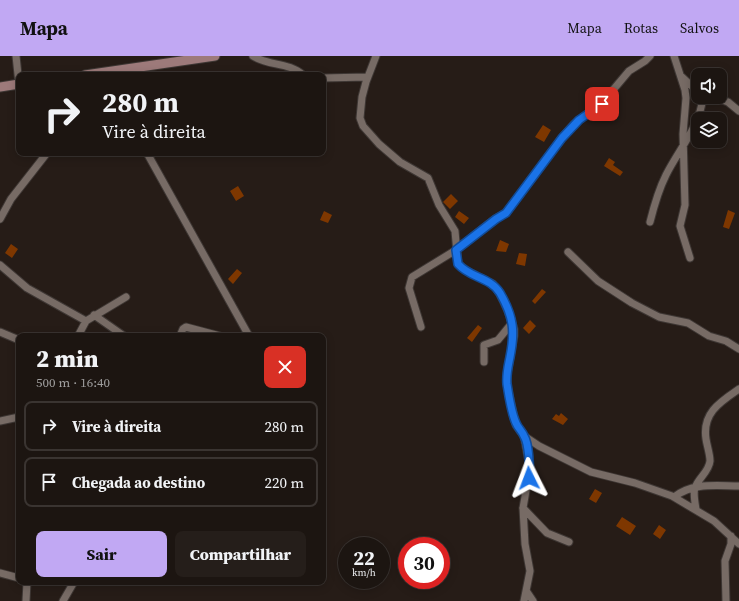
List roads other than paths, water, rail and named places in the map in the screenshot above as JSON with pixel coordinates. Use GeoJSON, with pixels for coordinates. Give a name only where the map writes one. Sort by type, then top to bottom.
{"type":"FeatureCollection","features":[{"type":"Feature","properties":{"kind":"street"},"geometry":{"type":"LineString","coordinates":[[16,56],[18,72]]}},
{"type":"Feature","properties":{"kind":"street"},"geometry":{"type":"LineString","coordinates":[[115,72],[190,58],[215,56]]}},
{"type":"Feature","properties":{"kind":"street"},"geometry":{"type":"LineString","coordinates":[[253,56],[266,63],[291,68],[298,72]]}},
{"type":"Feature","properties":{"kind":"street"},"geometry":{"type":"LineString","coordinates":[[376,56],[367,77],[361,104],[360,118],[363,126],[379,144],[400,162],[428,178],[439,205],[455,231],[457,237],[457,262],[460,267],[489,282],[496,288],[504,301],[512,323],[514,336],[506,374],[507,385],[516,425],[524,436],[539,446],[590,472],[635,483],[674,497],[714,521],[739,544]]}},
{"type":"Feature","properties":{"kind":"street"},"geometry":{"type":"LineString","coordinates":[[421,327],[410,294],[410,280],[456,250],[490,223],[506,213],[571,128],[605,100],[629,71],[650,56]]}},
{"type":"Feature","properties":{"kind":"street"},"geometry":{"type":"LineString","coordinates":[[674,56],[681,75],[686,98],[683,124],[685,205],[680,226],[690,258]]}},
{"type":"Feature","properties":{"kind":"street"},"geometry":{"type":"LineString","coordinates":[[681,75],[691,85]]}},
{"type":"Feature","properties":{"kind":"street"},"geometry":{"type":"LineString","coordinates":[[326,78],[367,77]]}},
{"type":"Feature","properties":{"kind":"street"},"geometry":{"type":"LineString","coordinates":[[0,87],[16,84]]}},
{"type":"Feature","properties":{"kind":"street"},"geometry":{"type":"LineString","coordinates":[[727,102],[739,111]]}},
{"type":"Feature","properties":{"kind":"street"},"geometry":{"type":"LineString","coordinates":[[650,222],[666,176],[684,146],[702,104]]}},
{"type":"Feature","properties":{"kind":"street"},"geometry":{"type":"LineString","coordinates":[[0,219],[11,199],[45,156]]}},
{"type":"Feature","properties":{"kind":"street"},"geometry":{"type":"LineString","coordinates":[[149,156],[247,333]]}},
{"type":"Feature","properties":{"kind":"street"},"geometry":{"type":"LineString","coordinates":[[568,252],[598,281],[632,303],[659,317],[693,325],[709,336],[726,341],[739,349]]}},
{"type":"Feature","properties":{"kind":"street"},"geometry":{"type":"LineString","coordinates":[[0,265],[27,288],[86,321]]}},
{"type":"Feature","properties":{"kind":"street"},"geometry":{"type":"LineString","coordinates":[[80,333],[86,321],[126,297]]}},
{"type":"Feature","properties":{"kind":"street"},"geometry":{"type":"LineString","coordinates":[[94,315],[120,333]]}},
{"type":"Feature","properties":{"kind":"street"},"geometry":{"type":"LineString","coordinates":[[484,362],[484,345],[498,340],[512,323]]}},
{"type":"Feature","properties":{"kind":"street"},"geometry":{"type":"LineString","coordinates":[[181,333],[186,327],[209,333]]}},
{"type":"Feature","properties":{"kind":"street"},"geometry":{"type":"LineString","coordinates":[[0,332],[16,339]]}},
{"type":"Feature","properties":{"kind":"street"},"geometry":{"type":"LineString","coordinates":[[696,509],[695,487],[708,468],[710,460],[705,425],[708,416],[718,403],[739,389]]}},
{"type":"Feature","properties":{"kind":"street"},"geometry":{"type":"LineString","coordinates":[[0,421],[16,418]]}},
{"type":"Feature","properties":{"kind":"street"},"geometry":{"type":"LineString","coordinates":[[524,436],[530,468],[523,508],[525,544],[530,571],[524,601]]}},
{"type":"Feature","properties":{"kind":"street"},"geometry":{"type":"LineString","coordinates":[[674,497],[684,490],[695,487],[739,486]]}},
{"type":"Feature","properties":{"kind":"street"},"geometry":{"type":"LineString","coordinates":[[523,508],[544,530],[569,542]]}},
{"type":"Feature","properties":{"kind":"street"},"geometry":{"type":"LineString","coordinates":[[726,601],[725,561],[731,544],[731,536]]}},
{"type":"Feature","properties":{"kind":"street"},"geometry":{"type":"LineString","coordinates":[[0,573],[16,577]]}},
{"type":"Feature","properties":{"kind":"street"},"geometry":{"type":"LineString","coordinates":[[26,601],[27,585]]}},
{"type":"Feature","properties":{"kind":"street"},"geometry":{"type":"LineString","coordinates":[[63,601],[72,585]]}},
{"type":"Feature","properties":{"kind":"street"},"geometry":{"type":"LineString","coordinates":[[526,592],[533,601]]}}]}
